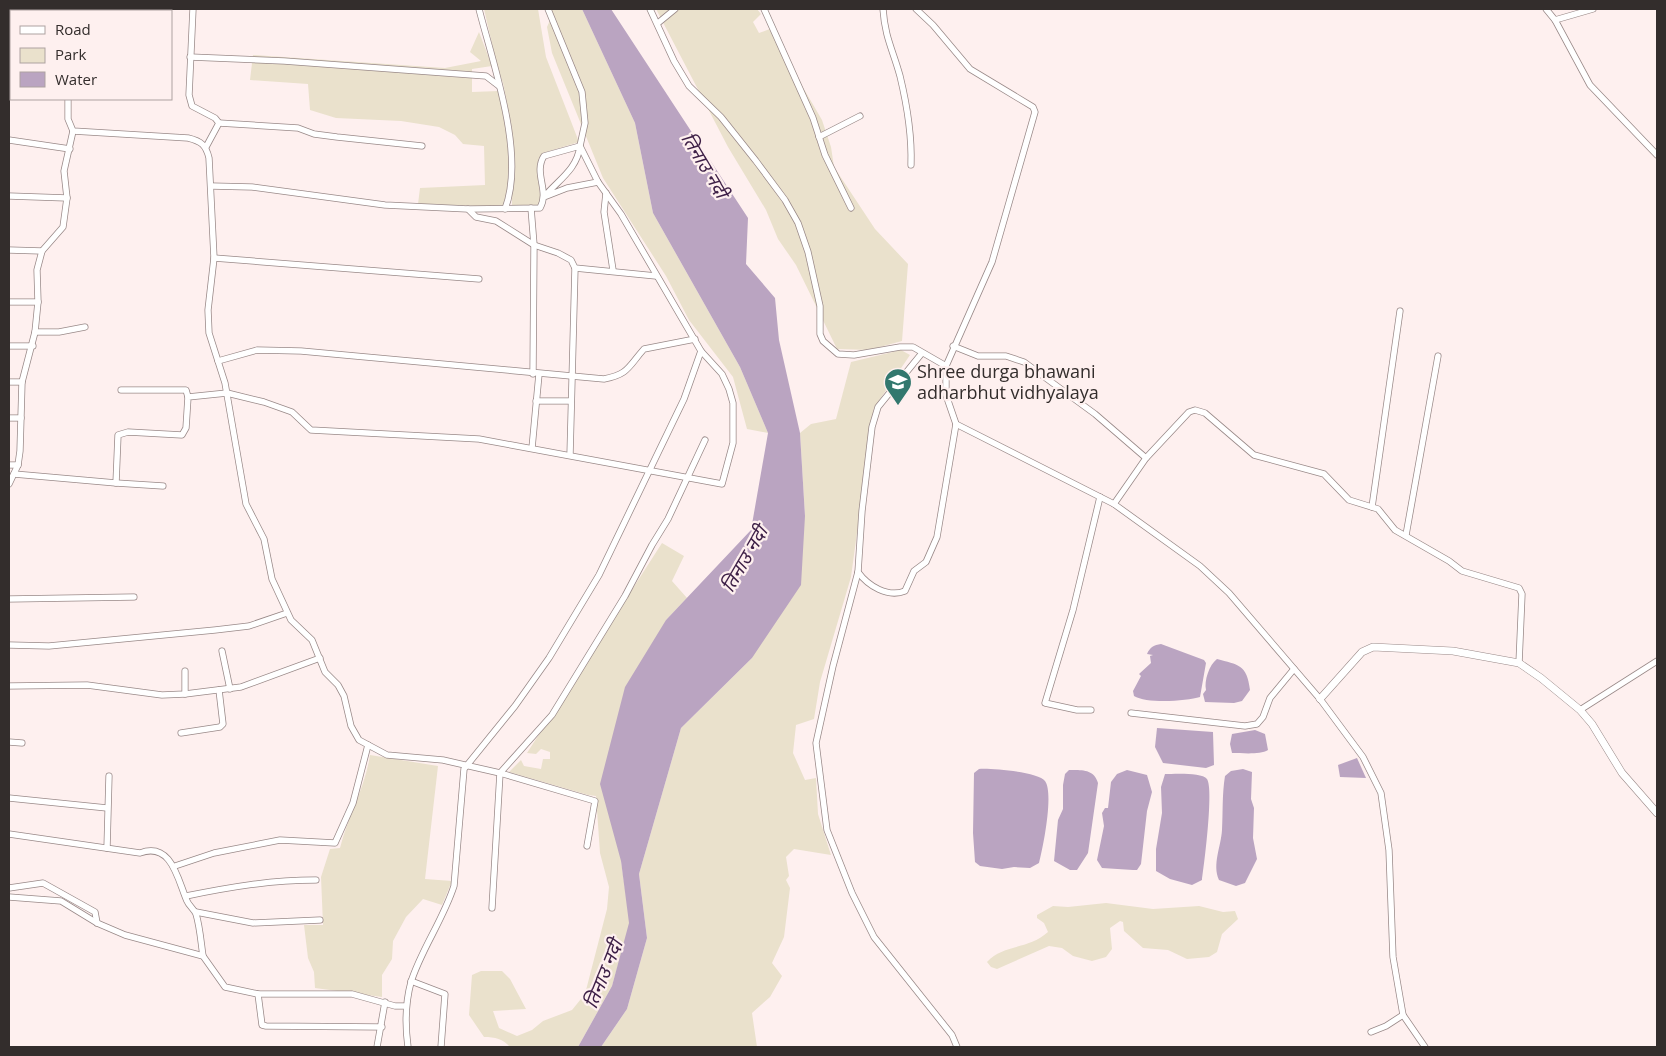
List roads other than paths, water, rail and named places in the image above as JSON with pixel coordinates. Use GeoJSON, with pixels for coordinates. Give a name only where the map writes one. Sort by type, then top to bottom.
{"type":"FeatureCollection","features":[{"type":"Feature","properties":{"kind":"street"},"geometry":{"type":"LineString","coordinates":[[193,9],[189,95],[192,106],[215,118],[219,123],[298,128],[329,136],[422,146]]}},
{"type":"Feature","properties":{"kind":"street"},"geometry":{"type":"LineString","coordinates":[[479,9],[506,108],[510,136],[511,195],[505,209]]}},
{"type":"Feature","properties":{"kind":"street"},"geometry":{"type":"LineString","coordinates":[[211,186],[260,188],[384,205],[468,209],[540,208],[544,197],[555,183],[570,171],[578,158],[585,123],[582,92],[548,9]]}},
{"type":"Feature","properties":{"kind":"street"},"geometry":{"type":"LineString","coordinates":[[650,9],[674,61],[689,86],[721,117],[785,200],[798,223],[808,252],[820,306],[820,334],[822,341],[838,354],[854,355],[900,347],[914,347],[946,366]]}},
{"type":"Feature","properties":{"kind":"street"},"geometry":{"type":"LineString","coordinates":[[658,23],[675,9]]}},
{"type":"Feature","properties":{"kind":"street"},"geometry":{"type":"LineString","coordinates":[[764,9],[825,155],[851,208]]}},
{"type":"Feature","properties":{"kind":"street"},"geometry":{"type":"LineString","coordinates":[[883,9],[887,42],[899,75],[906,107],[911,165]]}},
{"type":"Feature","properties":{"kind":"street"},"geometry":{"type":"LineString","coordinates":[[858,572],[866,582],[879,590],[899,593],[905,591],[914,571],[926,562],[937,537],[956,424],[946,395],[946,366],[953,346],[992,262],[1035,112],[1033,107],[970,69],[933,25],[916,9]]}},
{"type":"Feature","properties":{"kind":"street"},"geometry":{"type":"LineString","coordinates":[[1546,9],[1555,20],[1590,85],[1657,155]]}},
{"type":"Feature","properties":{"kind":"street"},"geometry":{"type":"LineString","coordinates":[[1555,20],[1593,9]]}},
{"type":"Feature","properties":{"kind":"street"},"geometry":{"type":"LineString","coordinates":[[190,58],[284,61],[486,76],[499,86]]}},
{"type":"Feature","properties":{"kind":"street"},"geometry":{"type":"LineString","coordinates":[[9,484],[18,465],[22,382],[33,346],[38,302],[37,270],[42,251],[64,227],[67,198],[64,171],[73,131],[68,119],[68,100]]}},
{"type":"Feature","properties":{"kind":"street"},"geometry":{"type":"LineString","coordinates":[[819,137],[860,116]]}},
{"type":"Feature","properties":{"kind":"street"},"geometry":{"type":"LineString","coordinates":[[219,123],[206,147],[211,186],[214,258],[208,310],[209,333],[227,393],[246,504],[264,539],[272,579],[287,613],[291,620],[312,640],[325,672],[338,685],[344,696],[354,732],[359,740],[387,755],[443,760],[467,765],[594,801],[587,846]]}},
{"type":"Feature","properties":{"kind":"street"},"geometry":{"type":"LineString","coordinates":[[73,131],[188,138],[198,141],[206,147]]}},
{"type":"Feature","properties":{"kind":"street"},"geometry":{"type":"LineString","coordinates":[[9,140],[70,148]]}},
{"type":"Feature","properties":{"kind":"street"},"geometry":{"type":"LineString","coordinates":[[188,397],[227,393],[264,402],[292,412],[311,430],[479,439],[570,455],[650,472],[689,476],[722,484],[733,443],[733,403],[729,388],[722,374],[701,352],[621,214],[598,182],[580,146]]}},
{"type":"Feature","properties":{"kind":"street"},"geometry":{"type":"LineString","coordinates":[[544,197],[539,170],[544,156],[580,146]]}},
{"type":"Feature","properties":{"kind":"street"},"geometry":{"type":"LineString","coordinates":[[544,197],[566,188],[598,182]]}},
{"type":"Feature","properties":{"kind":"street"},"geometry":{"type":"LineString","coordinates":[[606,193],[604,212],[612,270]]}},
{"type":"Feature","properties":{"kind":"street"},"geometry":{"type":"LineString","coordinates":[[9,196],[67,198]]}},
{"type":"Feature","properties":{"kind":"street"},"geometry":{"type":"LineString","coordinates":[[531,208],[534,245],[536,374],[532,448]]}},
{"type":"Feature","properties":{"kind":"street"},"geometry":{"type":"LineString","coordinates":[[468,209],[476,217],[496,221],[534,245],[571,260],[575,268],[570,455]]}},
{"type":"Feature","properties":{"kind":"street"},"geometry":{"type":"LineString","coordinates":[[9,250],[42,251]]}},
{"type":"Feature","properties":{"kind":"street"},"geometry":{"type":"LineString","coordinates":[[214,258],[479,279]]}},
{"type":"Feature","properties":{"kind":"street"},"geometry":{"type":"LineString","coordinates":[[575,268],[612,270],[656,276]]}},
{"type":"Feature","properties":{"kind":"street"},"geometry":{"type":"LineString","coordinates":[[9,302],[38,302]]}},
{"type":"Feature","properties":{"kind":"street"},"geometry":{"type":"LineString","coordinates":[[1372,507],[1400,311]]}},
{"type":"Feature","properties":{"kind":"street"},"geometry":{"type":"LineString","coordinates":[[35,332],[59,332],[85,327]]}},
{"type":"Feature","properties":{"kind":"street"},"geometry":{"type":"LineString","coordinates":[[218,361],[257,350],[301,351],[604,379],[622,375],[630,368],[644,349],[695,339]]}},
{"type":"Feature","properties":{"kind":"street"},"geometry":{"type":"LineString","coordinates":[[9,346],[33,346]]}},
{"type":"Feature","properties":{"kind":"street"},"geometry":{"type":"LineString","coordinates":[[953,346],[978,356],[1006,356],[1024,362],[1095,414],[1146,458]]}},
{"type":"Feature","properties":{"kind":"street"},"geometry":{"type":"LineString","coordinates":[[408,1047],[404,1023],[411,981],[448,903],[454,886],[464,769],[515,706],[549,658],[599,575],[684,399],[701,352]]}},
{"type":"Feature","properties":{"kind":"street"},"geometry":{"type":"LineString","coordinates":[[922,352],[878,407],[875,414],[862,511],[858,572],[833,666],[816,743],[828,830],[852,893],[874,937],[952,1035],[957,1047]]}},
{"type":"Feature","properties":{"kind":"street"},"geometry":{"type":"LineString","coordinates":[[1406,535],[1438,356]]}},
{"type":"Feature","properties":{"kind":"street"},"geometry":{"type":"LineString","coordinates":[[9,382],[22,382]]}},
{"type":"Feature","properties":{"kind":"street"},"geometry":{"type":"LineString","coordinates":[[116,483],[118,435],[128,432],[182,435],[186,428],[188,397],[186,390],[121,390]]}},
{"type":"Feature","properties":{"kind":"street"},"geometry":{"type":"LineString","coordinates":[[536,401],[571,401]]}},
{"type":"Feature","properties":{"kind":"street"},"geometry":{"type":"LineString","coordinates":[[1114,504],[1146,458],[1189,412],[1196,410],[1211,417],[1236,438],[1248,452],[1320,472],[1349,500],[1382,512],[1395,530],[1462,570],[1522,590],[1518,663]]}},
{"type":"Feature","properties":{"kind":"street"},"geometry":{"type":"LineString","coordinates":[[9,418],[20,418]]}},
{"type":"Feature","properties":{"kind":"street"},"geometry":{"type":"LineString","coordinates":[[956,424],[1114,504],[1200,566],[1229,592],[1320,699],[1363,757],[1381,793],[1389,850],[1393,957],[1403,1015],[1426,1047]]}},
{"type":"Feature","properties":{"kind":"street"},"geometry":{"type":"LineString","coordinates":[[492,908],[500,773],[552,715],[625,596],[689,476],[704,440]]}},
{"type":"Feature","properties":{"kind":"street"},"geometry":{"type":"LineString","coordinates":[[9,465],[18,465]]}},
{"type":"Feature","properties":{"kind":"street"},"geometry":{"type":"LineString","coordinates":[[14,474],[163,486]]}},
{"type":"Feature","properties":{"kind":"street"},"geometry":{"type":"LineString","coordinates":[[1091,710],[1077,710],[1046,703],[1072,610],[1100,497]]}},
{"type":"Feature","properties":{"kind":"street"},"geometry":{"type":"LineString","coordinates":[[9,599],[134,597]]}},
{"type":"Feature","properties":{"kind":"street"},"geometry":{"type":"LineString","coordinates":[[9,645],[49,646],[215,630],[249,626],[287,613]]}},
{"type":"Feature","properties":{"kind":"street"},"geometry":{"type":"LineString","coordinates":[[1320,699],[1362,652],[1373,647],[1453,651],[1518,663],[1541,678],[1580,710],[1592,724],[1622,773],[1657,813]]}},
{"type":"Feature","properties":{"kind":"street"},"geometry":{"type":"LineString","coordinates":[[222,651],[230,689]]}},
{"type":"Feature","properties":{"kind":"street"},"geometry":{"type":"LineString","coordinates":[[9,686],[86,685],[162,695],[185,694],[241,687],[320,658]]}},
{"type":"Feature","properties":{"kind":"street"},"geometry":{"type":"LineString","coordinates":[[1580,710],[1657,660]]}},
{"type":"Feature","properties":{"kind":"street"},"geometry":{"type":"LineString","coordinates":[[1130,713],[1245,726],[1257,724],[1263,717],[1270,698],[1294,669]]}},
{"type":"Feature","properties":{"kind":"street"},"geometry":{"type":"LineString","coordinates":[[185,671],[185,694]]}},
{"type":"Feature","properties":{"kind":"street"},"geometry":{"type":"LineString","coordinates":[[181,733],[220,727],[223,724],[218,690]]}},
{"type":"Feature","properties":{"kind":"street"},"geometry":{"type":"LineString","coordinates":[[9,742],[22,743]]}},
{"type":"Feature","properties":{"kind":"street"},"geometry":{"type":"LineString","coordinates":[[174,866],[214,853],[280,840],[335,843],[353,803],[368,745]]}},
{"type":"Feature","properties":{"kind":"street"},"geometry":{"type":"LineString","coordinates":[[107,848],[109,776]]}},
{"type":"Feature","properties":{"kind":"street"},"geometry":{"type":"LineString","coordinates":[[9,798],[107,808]]}},
{"type":"Feature","properties":{"kind":"street"},"geometry":{"type":"LineString","coordinates":[[9,834],[140,853],[148,850],[168,859],[174,866],[188,903],[196,912],[203,956],[225,987],[258,994],[352,994],[395,1006],[406,1006]]}},
{"type":"Feature","properties":{"kind":"street"},"geometry":{"type":"LineString","coordinates":[[186,896],[240,885],[280,880],[316,880]]}},
{"type":"Feature","properties":{"kind":"street"},"geometry":{"type":"LineString","coordinates":[[9,888],[43,883],[95,912],[97,923]]}},
{"type":"Feature","properties":{"kind":"street"},"geometry":{"type":"LineString","coordinates":[[9,897],[61,901],[97,923],[124,934],[203,956]]}},
{"type":"Feature","properties":{"kind":"street"},"geometry":{"type":"LineString","coordinates":[[196,912],[253,923],[320,920]]}},
{"type":"Feature","properties":{"kind":"street"},"geometry":{"type":"LineString","coordinates":[[411,981],[445,994],[441,1047]]}},
{"type":"Feature","properties":{"kind":"street"},"geometry":{"type":"LineString","coordinates":[[258,994],[262,1025],[382,1027]]}},
{"type":"Feature","properties":{"kind":"street"},"geometry":{"type":"LineString","coordinates":[[377,1047],[385,1002]]}},
{"type":"Feature","properties":{"kind":"street"},"geometry":{"type":"LineString","coordinates":[[1371,1032],[1386,1026],[1403,1015]]}},
{"type":"Feature","properties":{"kind":"water","name":"तिनाउ नदी"},"geometry":{"type":"Polygon","coordinates":[[[582,9],[611,9],[748,218],[746,264],[775,298],[779,340],[800,433],[805,516],[801,585],[752,658],[681,728],[639,874],[647,938],[627,1009],[601,1047],[578,1047],[612,986],[629,923],[621,861],[600,784],[625,687],[666,620],[751,530],[768,433],[740,367],[653,213],[635,123],[582,9]]]}},
{"type":"Feature","properties":{"kind":"water"},"geometry":{"type":"Polygon","coordinates":[[[1161,644],[1204,660],[1206,663],[1200,697],[1177,701],[1157,701],[1140,699],[1134,696],[1133,691],[1141,676],[1139,674],[1151,663],[1150,656],[1153,655],[1147,654],[1148,652],[1156,645],[1161,644]]]}},
{"type":"Feature","properties":{"kind":"water"},"geometry":{"type":"Polygon","coordinates":[[[1217,659],[1240,667],[1247,675],[1250,690],[1242,701],[1234,703],[1205,702],[1203,694],[1206,690],[1206,678],[1209,669],[1217,659]]]}},
{"type":"Feature","properties":{"kind":"water"},"geometry":{"type":"Polygon","coordinates":[[[1157,728],[1213,732],[1214,765],[1206,768],[1163,763],[1155,747],[1157,728]]]}},
{"type":"Feature","properties":{"kind":"water"},"geometry":{"type":"Polygon","coordinates":[[[1255,730],[1265,734],[1268,750],[1256,753],[1232,753],[1230,744],[1232,734],[1255,730]]]}},
{"type":"Feature","properties":{"kind":"water"},"geometry":{"type":"Polygon","coordinates":[[[1357,758],[1366,778],[1340,777],[1338,765],[1357,758]]]}},
{"type":"Feature","properties":{"kind":"water"},"geometry":{"type":"Polygon","coordinates":[[[979,769],[1025,773],[1045,781],[1048,808],[1039,863],[1030,868],[1014,867],[1002,869],[980,866],[975,862],[973,833],[974,773],[979,769]]]}},
{"type":"Feature","properties":{"kind":"water"},"geometry":{"type":"Polygon","coordinates":[[[1243,769],[1252,772],[1253,838],[1257,859],[1245,883],[1236,886],[1219,880],[1216,868],[1222,830],[1225,776],[1231,771],[1243,769]]]}},
{"type":"Feature","properties":{"kind":"water"},"geometry":{"type":"Polygon","coordinates":[[[1069,770],[1087,771],[1094,775],[1098,783],[1088,853],[1077,870],[1070,870],[1054,861],[1058,820],[1063,809],[1063,785],[1065,774],[1069,770]]]}},
{"type":"Feature","properties":{"kind":"water"},"geometry":{"type":"Polygon","coordinates":[[[1127,770],[1147,775],[1152,792],[1147,811],[1141,864],[1137,870],[1102,868],[1097,860],[1104,826],[1102,813],[1105,808],[1108,808],[1111,782],[1117,774],[1127,770]]]}},
{"type":"Feature","properties":{"kind":"water"},"geometry":{"type":"Polygon","coordinates":[[[1165,774],[1199,775],[1207,779],[1209,786],[1208,828],[1202,880],[1192,885],[1170,879],[1156,871],[1156,849],[1162,813],[1161,787],[1165,774]]]}},
{"type":"Feature","properties":{"kind":"place","name":"Shree durga bhawani adharbhut vidhyalaya"},"geometry":{"type":"Point","coordinates":[898,406]}}]}
